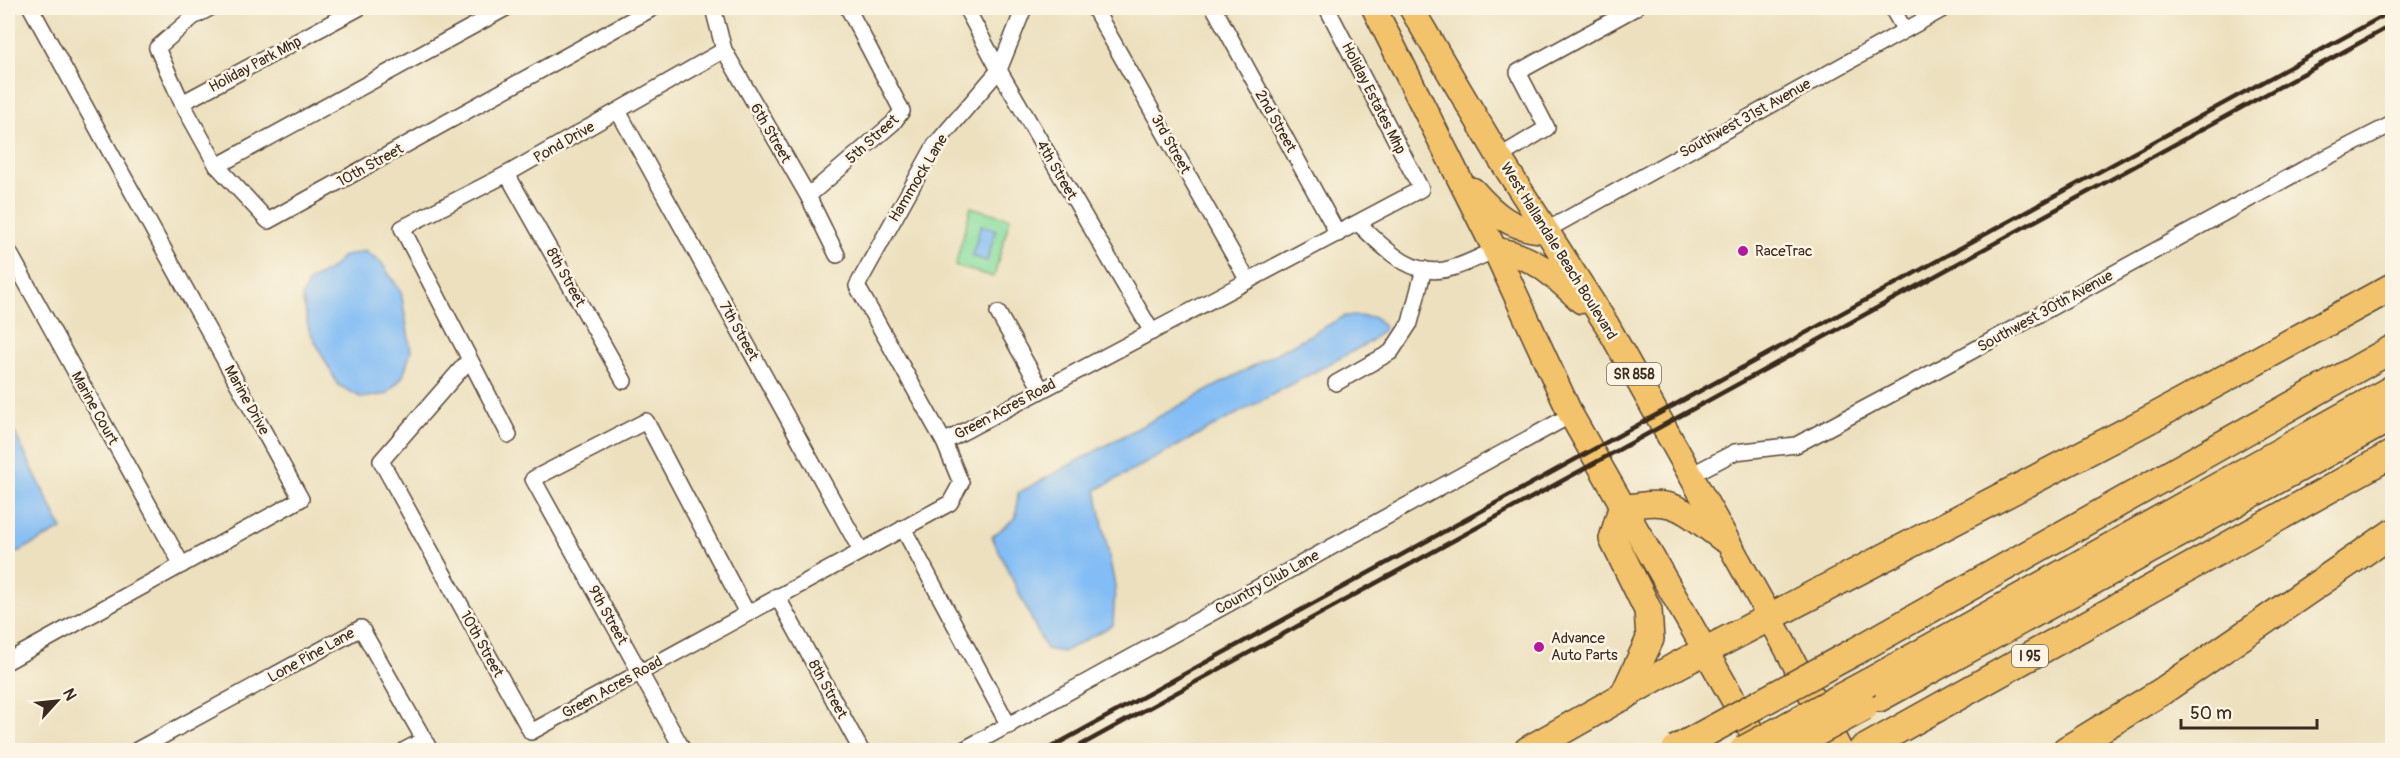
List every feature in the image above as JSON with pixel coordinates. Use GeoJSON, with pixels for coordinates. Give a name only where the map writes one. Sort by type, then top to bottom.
{"type":"FeatureCollection","features":[{"type":"Feature","properties":{"kind":"highway"},"geometry":{"type":"LineString","coordinates":[[1528,750],[1706,650],[1771,619],[2166,411],[2392,287]]}},
{"type":"Feature","properties":{"kind":"highway"},"geometry":{"type":"LineString","coordinates":[[1674,750],[1856,651],[2287,406],[2392,349]]}},
{"type":"Feature","properties":{"kind":"highway"},"geometry":{"type":"LineString","coordinates":[[2287,406],[2370,390],[2392,378]]}},
{"type":"Feature","properties":{"kind":"highway"},"geometry":{"type":"LineString","coordinates":[[1784,750],[1874,690],[2392,389]]}},
{"type":"Feature","properties":{"kind":"highway"},"geometry":{"type":"LineString","coordinates":[[1743,750],[1874,690],[2392,417]]}},
{"type":"Feature","properties":{"kind":"highway"},"geometry":{"type":"LineString","coordinates":[[2156,585],[2280,491],[2392,429]]}},
{"type":"Feature","properties":{"kind":"highway","name":"I 95"},"geometry":{"type":"LineString","coordinates":[[1862,750],[2392,454]]}},
{"type":"Feature","properties":{"kind":"highway"},"geometry":{"type":"LineString","coordinates":[[1622,508],[1613,539],[1648,610],[1650,639],[1623,697]]}},
{"type":"Feature","properties":{"kind":"highway"},"geometry":{"type":"LineString","coordinates":[[2066,750],[2161,692],[2392,533]]}},
{"type":"Feature","properties":{"kind":"main road"},"geometry":{"type":"LineString","coordinates":[[1374,8],[1495,250],[1570,415],[1762,750]]}},
{"type":"Feature","properties":{"kind":"main road","name":"West Hallandale Beach Boulevard"},"geometry":{"type":"LineString","coordinates":[[1411,8],[1499,157],[1607,326],[1771,619],[1840,750]]}},
{"type":"Feature","properties":{"kind":"main road"},"geometry":{"type":"LineString","coordinates":[[1452,166],[1488,207],[1503,219],[1524,230],[1545,231]]}},
{"type":"Feature","properties":{"kind":"main road"},"geometry":{"type":"LineString","coordinates":[[1495,250],[1517,253],[1550,272],[1607,326]]}},
{"type":"Feature","properties":{"kind":"main road"},"geometry":{"type":"LineString","coordinates":[[1622,508],[1653,501],[1667,503],[1688,514],[1729,544]]}},
{"type":"Feature","properties":{"kind":"street","name":"Marine Drive"},"geometry":{"type":"LineString","coordinates":[[8,661],[301,500],[32,8]]}},
{"type":"Feature","properties":{"kind":"street","name":"10th Street"},"geometry":{"type":"LineString","coordinates":[[210,8],[193,17],[156,48],[182,103],[217,166],[268,221],[653,8]]}},
{"type":"Feature","properties":{"kind":"street","name":"Holiday Park Mhp"},"geometry":{"type":"LineString","coordinates":[[182,103],[360,8]]}},
{"type":"Feature","properties":{"kind":"street"},"geometry":{"type":"LineString","coordinates":[[217,166],[506,8]]}},
{"type":"Feature","properties":{"kind":"street","name":"6th Street"},"geometry":{"type":"LineString","coordinates":[[713,8],[724,50],[808,196],[837,255]]}},
{"type":"Feature","properties":{"kind":"street","name":"5th Street"},"geometry":{"type":"LineString","coordinates":[[808,196],[893,123],[902,111],[848,8]]}},
{"type":"Feature","properties":{"kind":"street","name":"4th Street"},"geometry":{"type":"LineString","coordinates":[[966,8],[999,70],[1152,332]]}},
{"type":"Feature","properties":{"kind":"street","name":"Hammock Lane"},"geometry":{"type":"LineString","coordinates":[[944,442],[859,292],[859,280],[935,145],[999,70],[1024,8]]}},
{"type":"Feature","properties":{"kind":"street","name":"3rd Street"},"geometry":{"type":"LineString","coordinates":[[1094,8],[1248,281]]}},
{"type":"Feature","properties":{"kind":"street","name":"2nd Street"},"geometry":{"type":"LineString","coordinates":[[1214,8],[1338,234]]}},
{"type":"Feature","properties":{"kind":"street","name":"Holiday Estates Mhp"},"geometry":{"type":"LineString","coordinates":[[1327,8],[1421,189]]}},
{"type":"Feature","properties":{"kind":"street"},"geometry":{"type":"LineString","coordinates":[[1499,157],[1547,128],[1518,72],[1635,8]]}},
{"type":"Feature","properties":{"kind":"street"},"geometry":{"type":"LineString","coordinates":[[1892,8],[1904,29]]}},
{"type":"Feature","properties":{"kind":"street","name":"Southwest 31st Avenue"},"geometry":{"type":"LineString","coordinates":[[1545,231],[1945,8]]}},
{"type":"Feature","properties":{"kind":"street","name":"Pond Drive"},"geometry":{"type":"LineString","coordinates":[[469,360],[402,228],[507,174],[724,50]]}},
{"type":"Feature","properties":{"kind":"street","name":"7th Street"},"geometry":{"type":"LineString","coordinates":[[618,111],[861,551]]}},
{"type":"Feature","properties":{"kind":"street","name":"Southwest 30th Avenue"},"geometry":{"type":"LineString","coordinates":[[1691,475],[1735,452],[1796,445],[2304,169],[2392,124]]}},
{"type":"Feature","properties":{"kind":"street","name":"8th Street"},"geometry":{"type":"LineString","coordinates":[[507,174],[624,381]]}},
{"type":"Feature","properties":{"kind":"street","name":"Green Acres Road"},"geometry":{"type":"LineString","coordinates":[[531,732],[950,503],[961,483],[944,442],[1421,189]]}},
{"type":"Feature","properties":{"kind":"street"},"geometry":{"type":"LineString","coordinates":[[1358,223],[1394,258],[1424,269],[1450,269],[1495,250]]}},
{"type":"Feature","properties":{"kind":"street","name":"Marine Court"},"geometry":{"type":"LineString","coordinates":[[8,250],[182,565]]}},
{"type":"Feature","properties":{"kind":"street"},"geometry":{"type":"LineString","coordinates":[[1336,383],[1391,352],[1410,323],[1424,269]]}},
{"type":"Feature","properties":{"kind":"street"},"geometry":{"type":"LineString","coordinates":[[998,313],[1041,389]]}},
{"type":"Feature","properties":{"kind":"street","name":"10th Street"},"geometry":{"type":"LineString","coordinates":[[469,360],[381,461],[531,732]]}},
{"type":"Feature","properties":{"kind":"street"},"geometry":{"type":"LineString","coordinates":[[469,360],[509,435]]}},
{"type":"Feature","properties":{"kind":"street","name":"Country Club Lane"},"geometry":{"type":"LineString","coordinates":[[963,750],[1570,415]]}},
{"type":"Feature","properties":{"kind":"street","name":"9th Street"},"geometry":{"type":"LineString","coordinates":[[683,750],[533,478],[646,421],[747,613]]}},
{"type":"Feature","properties":{"kind":"street"},"geometry":{"type":"LineString","coordinates":[[903,528],[1009,726]]}},
{"type":"Feature","properties":{"kind":"street","name":"8th Street"},"geometry":{"type":"LineString","coordinates":[[777,596],[861,750]]}},
{"type":"Feature","properties":{"kind":"street","name":"Lone Pine Lane"},"geometry":{"type":"LineString","coordinates":[[137,750],[362,628],[427,745]]}},
{"type":"Feature","properties":{"kind":"street"},"geometry":{"type":"LineString","coordinates":[[405,750],[427,745]]}},
{"type":"Feature","properties":{"kind":"green space"},"geometry":{"type":"Polygon","coordinates":[[[971,207],[1010,218],[994,277],[955,266],[971,207]]]}},
{"type":"Feature","properties":{"kind":"water"},"geometry":{"type":"Polygon","coordinates":[[[981,225],[996,230],[987,261],[972,256],[981,225]]]}},
{"type":"Feature","properties":{"kind":"water"},"geometry":{"type":"Polygon","coordinates":[[[364,251],[381,262],[401,292],[411,351],[403,376],[387,394],[362,398],[338,385],[309,330],[302,296],[309,281],[331,269],[342,257],[364,251]]]}},
{"type":"Feature","properties":{"kind":"water"},"geometry":{"type":"Polygon","coordinates":[[[1345,316],[1375,317],[1385,328],[1370,342],[1096,490],[1115,586],[1113,625],[1063,652],[1046,649],[992,537],[1016,517],[1018,493],[1345,316]]]}},
{"type":"Feature","properties":{"kind":"water"},"geometry":{"type":"Polygon","coordinates":[[[8,419],[62,529],[8,557],[8,419]]]}},
{"type":"Feature","properties":{"kind":"railway"},"geometry":{"type":"LineString","coordinates":[[1046,750],[2392,11]]}},
{"type":"Feature","properties":{"kind":"railway"},"geometry":{"type":"LineString","coordinates":[[1072,750],[2392,25]]}},
{"type":"Feature","properties":{"kind":"place","name":"RaceTrac"},"geometry":{"type":"Point","coordinates":[1743,251]}},
{"type":"Feature","properties":{"kind":"place","name":"Advance Auto Parts"},"geometry":{"type":"Point","coordinates":[1539,647]}}]}
